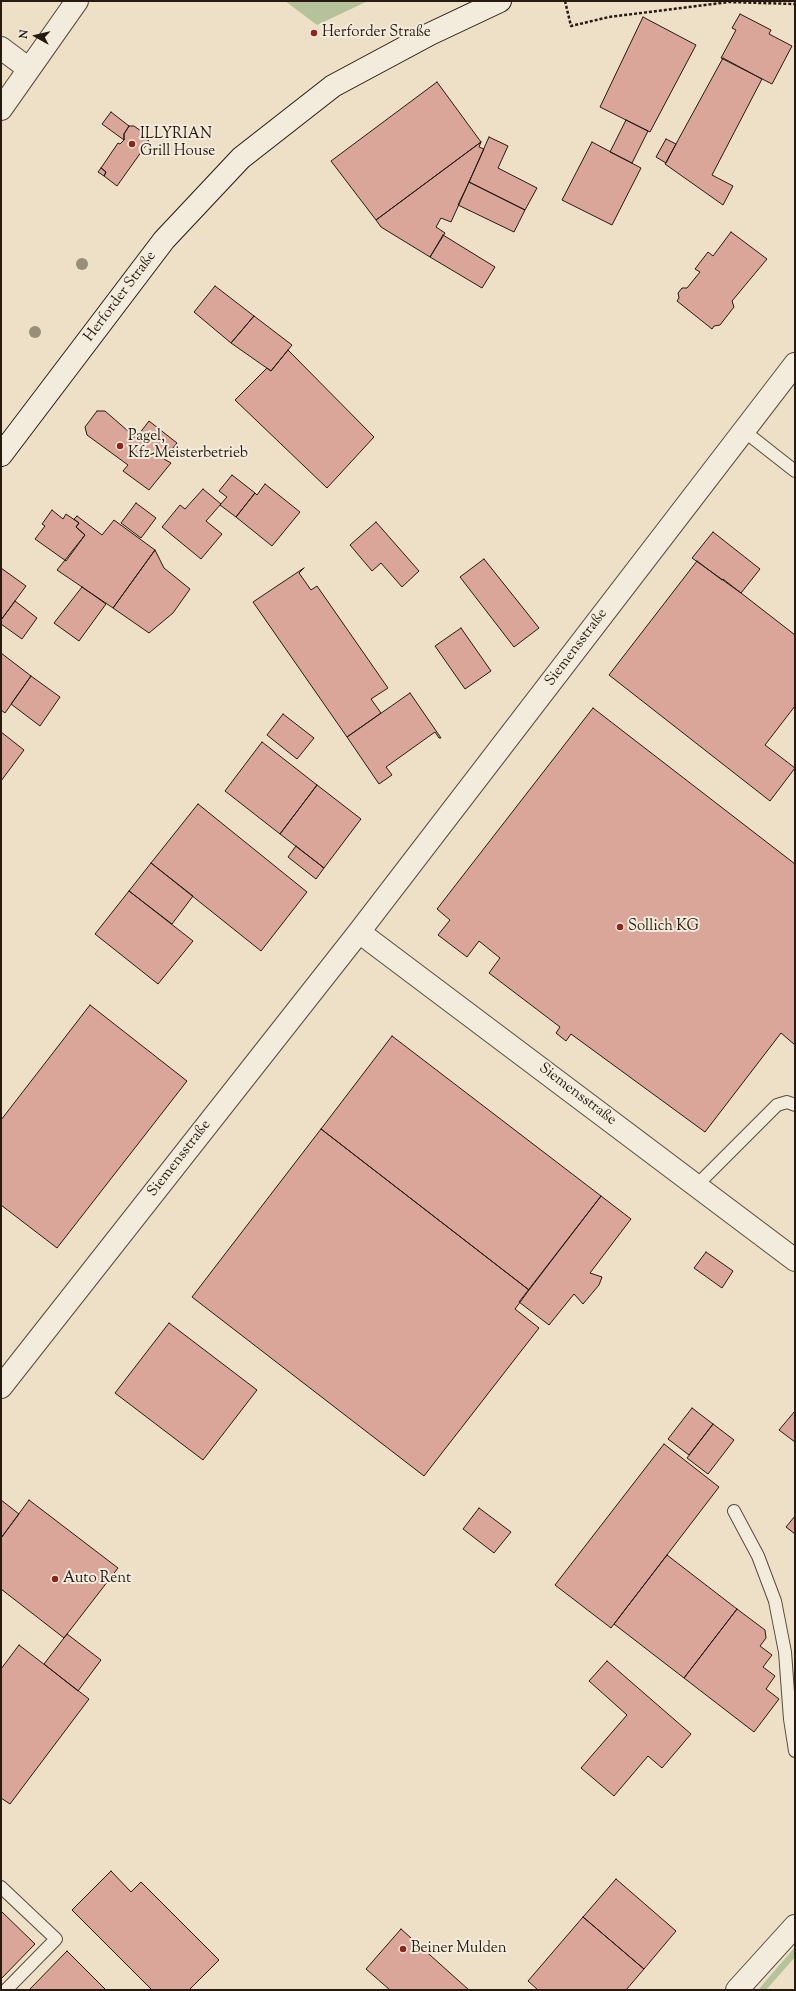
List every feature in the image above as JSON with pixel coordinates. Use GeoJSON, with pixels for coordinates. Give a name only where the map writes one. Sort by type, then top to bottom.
{"type":"FeatureCollection","features":[{"type":"Feature","properties":{"kind":"street"},"geometry":{"type":"LineString","coordinates":[[1,109],[76,1]]}},
{"type":"Feature","properties":{"kind":"street","name":"Herforder Straße"},"geometry":{"type":"LineString","coordinates":[[1,455],[164,240],[241,158],[333,86],[430,34],[500,1]]}},
{"type":"Feature","properties":{"kind":"street"},"geometry":{"type":"LineString","coordinates":[[1,48],[30,69]]}},
{"type":"Feature","properties":{"kind":"street","name":"Siemensstraße"},"geometry":{"type":"LineString","coordinates":[[1,1387],[359,932],[795,364]]}},
{"type":"Feature","properties":{"kind":"street","name":"Siemensstraße"},"geometry":{"type":"LineString","coordinates":[[359,932],[795,1260]]}},
{"type":"Feature","properties":{"kind":"street"},"geometry":{"type":"LineString","coordinates":[[738,1990],[795,1926]]}},
{"type":"Feature","properties":{"kind":"lane"},"geometry":{"type":"LineString","coordinates":[[744,431],[795,471]]}},
{"type":"Feature","properties":{"kind":"lane"},"geometry":{"type":"LineString","coordinates":[[697,1185],[777,1105],[787,1102],[795,1105]]}},
{"type":"Feature","properties":{"kind":"lane"},"geometry":{"type":"LineString","coordinates":[[734,1511],[758,1556],[775,1601],[784,1652],[791,1727],[795,1751]]}},
{"type":"Feature","properties":{"kind":"lane"},"geometry":{"type":"LineString","coordinates":[[1,1887],[56,1939],[6,1990]]}},
{"type":"Feature","properties":{"kind":"path"},"geometry":{"type":"LineString","coordinates":[[565,1],[570,26],[609,17],[722,3],[795,4]]}},
{"type":"Feature","properties":{"kind":"green space"},"geometry":{"type":"Polygon","coordinates":[[[285,1],[368,1],[317,25],[285,1]]]}},
{"type":"Feature","properties":{"kind":"green space"},"geometry":{"type":"Polygon","coordinates":[[[795,1947],[795,1957],[766,1990],[758,1990],[795,1947]]]}},
{"type":"Feature","properties":{"kind":"building"},"geometry":{"type":"Polygon","coordinates":[[[740,14],[771,30],[769,34],[792,46],[772,84],[721,58],[736,30],[732,28],[740,14]]]}},
{"type":"Feature","properties":{"kind":"building"},"geometry":{"type":"Polygon","coordinates":[[[643,17],[696,45],[650,132],[600,107],[643,17]]]}},
{"type":"Feature","properties":{"kind":"building"},"geometry":{"type":"Polygon","coordinates":[[[723,58],[762,79],[712,175],[733,186],[723,205],[665,164],[723,58]]]}},
{"type":"Feature","properties":{"kind":"building"},"geometry":{"type":"Polygon","coordinates":[[[437,82],[481,142],[376,220],[331,161],[437,82]]]}},
{"type":"Feature","properties":{"kind":"building"},"geometry":{"type":"Polygon","coordinates":[[[111,112],[129,126],[124,134],[124,140],[102,124],[111,112]]]}},
{"type":"Feature","properties":{"kind":"building"},"geometry":{"type":"Polygon","coordinates":[[[626,120],[648,131],[632,163],[610,152],[626,120]]]}},
{"type":"Feature","properties":{"kind":"building"},"geometry":{"type":"Polygon","coordinates":[[[129,126],[134,126],[141,131],[142,136],[149,141],[117,186],[104,176],[106,172],[101,168],[118,143],[120,144],[124,140],[124,134],[129,126]]]}},
{"type":"Feature","properties":{"kind":"building"},"geometry":{"type":"Polygon","coordinates":[[[489,137],[508,146],[498,168],[537,188],[525,210],[469,182],[489,137]]]}},
{"type":"Feature","properties":{"kind":"building"},"geometry":{"type":"Polygon","coordinates":[[[666,139],[676,144],[666,163],[656,157],[666,139]]]}},
{"type":"Feature","properties":{"kind":"building"},"geometry":{"type":"Polygon","coordinates":[[[481,142],[479,147],[484,149],[451,222],[441,218],[436,227],[445,233],[430,257],[381,227],[376,220],[481,142]]]}},
{"type":"Feature","properties":{"kind":"building"},"geometry":{"type":"Polygon","coordinates":[[[592,142],[641,168],[612,225],[562,200],[592,142]]]}},
{"type":"Feature","properties":{"kind":"building"},"geometry":{"type":"Polygon","coordinates":[[[101,168],[106,172],[104,176],[98,172],[101,168]]]}},
{"type":"Feature","properties":{"kind":"building"},"geometry":{"type":"Polygon","coordinates":[[[469,182],[525,210],[514,232],[458,205],[469,182]]]}},
{"type":"Feature","properties":{"kind":"building"},"geometry":{"type":"Polygon","coordinates":[[[731,232],[767,259],[732,301],[734,307],[720,325],[714,326],[712,329],[677,301],[679,298],[678,293],[682,288],[687,288],[700,272],[695,269],[708,252],[713,256],[731,232]]]}},
{"type":"Feature","properties":{"kind":"building"},"geometry":{"type":"Polygon","coordinates":[[[443,235],[495,267],[482,288],[430,257],[443,235]]]}},
{"type":"Feature","properties":{"kind":"building"},"geometry":{"type":"Polygon","coordinates":[[[215,286],[254,316],[231,343],[194,312],[215,286]]]}},
{"type":"Feature","properties":{"kind":"building"},"geometry":{"type":"Polygon","coordinates":[[[254,316],[292,345],[271,371],[231,343],[254,316]]]}},
{"type":"Feature","properties":{"kind":"building"},"geometry":{"type":"Polygon","coordinates":[[[288,350],[374,437],[327,488],[235,400],[267,368],[271,371],[288,350]]]}},
{"type":"Feature","properties":{"kind":"building"},"geometry":{"type":"Polygon","coordinates":[[[97,411],[105,411],[136,438],[149,421],[177,443],[164,459],[171,463],[149,490],[123,471],[128,465],[87,435],[85,427],[97,411]]]}},
{"type":"Feature","properties":{"kind":"building"},"geometry":{"type":"Polygon","coordinates":[[[232,475],[255,493],[236,517],[220,505],[227,497],[219,491],[232,475]]]}},
{"type":"Feature","properties":{"kind":"building"},"geometry":{"type":"Polygon","coordinates":[[[265,484],[300,512],[272,546],[236,517],[255,493],[257,495],[265,484]]]}},
{"type":"Feature","properties":{"kind":"building"},"geometry":{"type":"Polygon","coordinates":[[[203,489],[221,504],[206,521],[222,534],[201,559],[162,527],[180,505],[185,509],[203,489]]]}},
{"type":"Feature","properties":{"kind":"building"},"geometry":{"type":"Polygon","coordinates":[[[136,503],[156,518],[141,538],[121,523],[136,503]]]}},
{"type":"Feature","properties":{"kind":"building"},"geometry":{"type":"Polygon","coordinates":[[[52,510],[63,519],[66,514],[79,523],[76,527],[85,535],[66,561],[35,539],[45,526],[42,524],[52,510]]]}},
{"type":"Feature","properties":{"kind":"building"},"geometry":{"type":"Polygon","coordinates":[[[77,516],[102,535],[114,520],[155,550],[113,608],[57,570],[85,535],[76,527],[79,523],[74,519],[77,516]]]}},
{"type":"Feature","properties":{"kind":"building"},"geometry":{"type":"Polygon","coordinates":[[[376,522],[419,571],[402,587],[381,563],[372,571],[350,545],[376,522]]]}},
{"type":"Feature","properties":{"kind":"building"},"geometry":{"type":"Polygon","coordinates":[[[713,532],[760,569],[741,593],[692,558],[713,532]]]}},
{"type":"Feature","properties":{"kind":"building"},"geometry":{"type":"Polygon","coordinates":[[[155,550],[164,568],[190,589],[173,613],[149,633],[113,608],[155,550]]]}},
{"type":"Feature","properties":{"kind":"building"},"geometry":{"type":"Polygon","coordinates":[[[484,559],[539,628],[514,647],[460,577],[484,559]]]}},
{"type":"Feature","properties":{"kind":"building"},"geometry":{"type":"Polygon","coordinates":[[[697,561],[722,580],[723,579],[795,635],[795,706],[765,745],[795,768],[770,801],[609,675],[697,561]]]}},
{"type":"Feature","properties":{"kind":"building"},"geometry":{"type":"Polygon","coordinates":[[[1,568],[26,586],[1,620],[1,568]]]}},
{"type":"Feature","properties":{"kind":"building"},"geometry":{"type":"Polygon","coordinates":[[[304,568],[299,573],[311,590],[317,586],[388,688],[371,699],[381,713],[347,737],[253,602],[304,568]]]}},
{"type":"Feature","properties":{"kind":"building"},"geometry":{"type":"Polygon","coordinates":[[[82,587],[106,604],[79,641],[54,623],[82,587]]]}},
{"type":"Feature","properties":{"kind":"building"},"geometry":{"type":"Polygon","coordinates":[[[15,601],[37,618],[22,639],[1,624],[1,620],[15,601]]]}},
{"type":"Feature","properties":{"kind":"building"},"geometry":{"type":"Polygon","coordinates":[[[461,628],[491,671],[465,689],[435,646],[461,628]]]}},
{"type":"Feature","properties":{"kind":"building"},"geometry":{"type":"Polygon","coordinates":[[[1,653],[31,676],[5,713],[1,710],[1,653]]]}},
{"type":"Feature","properties":{"kind":"building"},"geometry":{"type":"Polygon","coordinates":[[[31,676],[60,697],[40,726],[11,704],[31,676]]]}},
{"type":"Feature","properties":{"kind":"building"},"geometry":{"type":"Polygon","coordinates":[[[410,693],[441,738],[439,738],[435,732],[386,767],[392,775],[379,784],[347,737],[410,693]]]}},
{"type":"Feature","properties":{"kind":"building","name":"Sollich KG"},"geometry":{"type":"Polygon","coordinates":[[[593,708],[795,864],[795,1045],[781,1033],[705,1132],[571,1034],[566,1041],[556,1033],[560,1027],[489,973],[500,958],[479,941],[467,957],[438,935],[450,920],[437,909],[593,708]]]}},
{"type":"Feature","properties":{"kind":"building"},"geometry":{"type":"Polygon","coordinates":[[[283,714],[314,738],[297,759],[267,735],[283,714]]]}},
{"type":"Feature","properties":{"kind":"building"},"geometry":{"type":"Polygon","coordinates":[[[1,732],[24,750],[1,781],[1,732]]]}},
{"type":"Feature","properties":{"kind":"building"},"geometry":{"type":"Polygon","coordinates":[[[262,742],[317,785],[280,834],[225,791],[262,742]]]}},
{"type":"Feature","properties":{"kind":"building"},"geometry":{"type":"Polygon","coordinates":[[[317,785],[361,819],[324,868],[280,834],[317,785]]]}},
{"type":"Feature","properties":{"kind":"building"},"geometry":{"type":"Polygon","coordinates":[[[198,804],[307,892],[261,951],[151,863],[198,804]]]}},
{"type":"Feature","properties":{"kind":"building"},"geometry":{"type":"Polygon","coordinates":[[[296,846],[324,868],[316,879],[288,857],[296,846]]]}},
{"type":"Feature","properties":{"kind":"building"},"geometry":{"type":"Polygon","coordinates":[[[151,863],[193,896],[172,924],[129,891],[151,863]]]}},
{"type":"Feature","properties":{"kind":"building"},"geometry":{"type":"Polygon","coordinates":[[[129,891],[193,941],[158,984],[95,934],[129,891]]]}},
{"type":"Feature","properties":{"kind":"building"},"geometry":{"type":"Polygon","coordinates":[[[90,1005],[187,1081],[57,1248],[1,1205],[1,1120],[90,1005]]]}},
{"type":"Feature","properties":{"kind":"building"},"geometry":{"type":"Polygon","coordinates":[[[392,1036],[601,1196],[529,1290],[321,1129],[392,1036]]]}},
{"type":"Feature","properties":{"kind":"building"},"geometry":{"type":"Polygon","coordinates":[[[321,1129],[529,1290],[515,1309],[539,1328],[424,1476],[192,1297],[321,1129]]]}},
{"type":"Feature","properties":{"kind":"building"},"geometry":{"type":"Polygon","coordinates":[[[601,1196],[631,1219],[590,1273],[602,1277],[599,1285],[583,1304],[574,1294],[549,1325],[519,1302],[601,1196]]]}},
{"type":"Feature","properties":{"kind":"building"},"geometry":{"type":"Polygon","coordinates":[[[706,1252],[733,1271],[722,1288],[694,1268],[706,1252]]]}},
{"type":"Feature","properties":{"kind":"building"},"geometry":{"type":"Polygon","coordinates":[[[169,1323],[257,1390],[203,1460],[115,1393],[169,1323]]]}},
{"type":"Feature","properties":{"kind":"building"},"geometry":{"type":"Polygon","coordinates":[[[692,1408],[713,1424],[689,1455],[668,1439],[692,1408]]]}},
{"type":"Feature","properties":{"kind":"building"},"geometry":{"type":"Polygon","coordinates":[[[795,1411],[795,1442],[779,1430],[795,1411]]]}},
{"type":"Feature","properties":{"kind":"building"},"geometry":{"type":"Polygon","coordinates":[[[713,1424],[734,1440],[708,1474],[687,1458],[713,1424]]]}},
{"type":"Feature","properties":{"kind":"building"},"geometry":{"type":"Polygon","coordinates":[[[664,1444],[719,1487],[611,1628],[555,1585],[664,1444]]]}},
{"type":"Feature","properties":{"kind":"building"},"geometry":{"type":"Polygon","coordinates":[[[1,1500],[19,1514],[1,1538],[1,1500]]]}},
{"type":"Feature","properties":{"kind":"building","name":"Auto Rent"},"geometry":{"type":"Polygon","coordinates":[[[29,1500],[118,1568],[64,1638],[1,1589],[1,1538],[29,1500]]]}},
{"type":"Feature","properties":{"kind":"building"},"geometry":{"type":"Polygon","coordinates":[[[479,1508],[511,1532],[494,1553],[463,1529],[479,1508]]]}},
{"type":"Feature","properties":{"kind":"building"},"geometry":{"type":"Polygon","coordinates":[[[795,1516],[795,1534],[786,1527],[795,1516]]]}},
{"type":"Feature","properties":{"kind":"building"},"geometry":{"type":"Polygon","coordinates":[[[667,1555],[737,1609],[684,1678],[614,1624],[667,1555]]]}},
{"type":"Feature","properties":{"kind":"building"},"geometry":{"type":"Polygon","coordinates":[[[737,1609],[765,1630],[766,1638],[760,1646],[772,1655],[763,1667],[775,1676],[766,1689],[779,1699],[754,1732],[684,1678],[737,1609]]]}},
{"type":"Feature","properties":{"kind":"building"},"geometry":{"type":"Polygon","coordinates":[[[67,1634],[101,1660],[78,1691],[44,1664],[67,1634]]]}},
{"type":"Feature","properties":{"kind":"building"},"geometry":{"type":"Polygon","coordinates":[[[19,1645],[89,1699],[10,1804],[1,1798],[1,1669],[19,1645]]]}},
{"type":"Feature","properties":{"kind":"building"},"geometry":{"type":"Polygon","coordinates":[[[607,1661],[691,1734],[662,1768],[648,1756],[614,1796],[581,1768],[627,1715],[589,1681],[607,1661]]]}},
{"type":"Feature","properties":{"kind":"building"},"geometry":{"type":"Polygon","coordinates":[[[111,1871],[131,1892],[141,1882],[219,1960],[189,1990],[152,1990],[72,1910],[111,1871]]]}},
{"type":"Feature","properties":{"kind":"building"},"geometry":{"type":"Polygon","coordinates":[[[616,1879],[676,1931],[644,1969],[583,1917],[616,1879]]]}},
{"type":"Feature","properties":{"kind":"building"},"geometry":{"type":"Polygon","coordinates":[[[1,1911],[35,1944],[1,1979],[1,1911]]]}},
{"type":"Feature","properties":{"kind":"building"},"geometry":{"type":"Polygon","coordinates":[[[583,1917],[644,1969],[626,1990],[538,1990],[528,1981],[583,1917]]]}},
{"type":"Feature","properties":{"kind":"building","name":"Beiner Mulden"},"geometry":{"type":"Polygon","coordinates":[[[401,1929],[469,1990],[390,1990],[366,1969],[401,1929]]]}},
{"type":"Feature","properties":{"kind":"building"},"geometry":{"type":"Polygon","coordinates":[[[67,1951],[106,1990],[29,1990],[67,1951]]]}},
{"type":"Feature","properties":{"kind":"place","name":"Herforder Straße"},"geometry":{"type":"Point","coordinates":[314,33]}},
{"type":"Feature","properties":{"kind":"place","name":"ILLYRIAN Grill House"},"geometry":{"type":"Point","coordinates":[132,144]}},
{"type":"Feature","properties":{"kind":"place","name":"Pagel, Kfz-Meisterbetrieb"},"geometry":{"type":"Point","coordinates":[120,446]}},
{"type":"Feature","properties":{"kind":"place","name":"Sollich KG"},"geometry":{"type":"Point","coordinates":[620,927]}},
{"type":"Feature","properties":{"kind":"place","name":"Auto Rent"},"geometry":{"type":"Point","coordinates":[55,1579]}},
{"type":"Feature","properties":{"kind":"place","name":"Beiner Mulden"},"geometry":{"type":"Point","coordinates":[403,1949]}}]}
